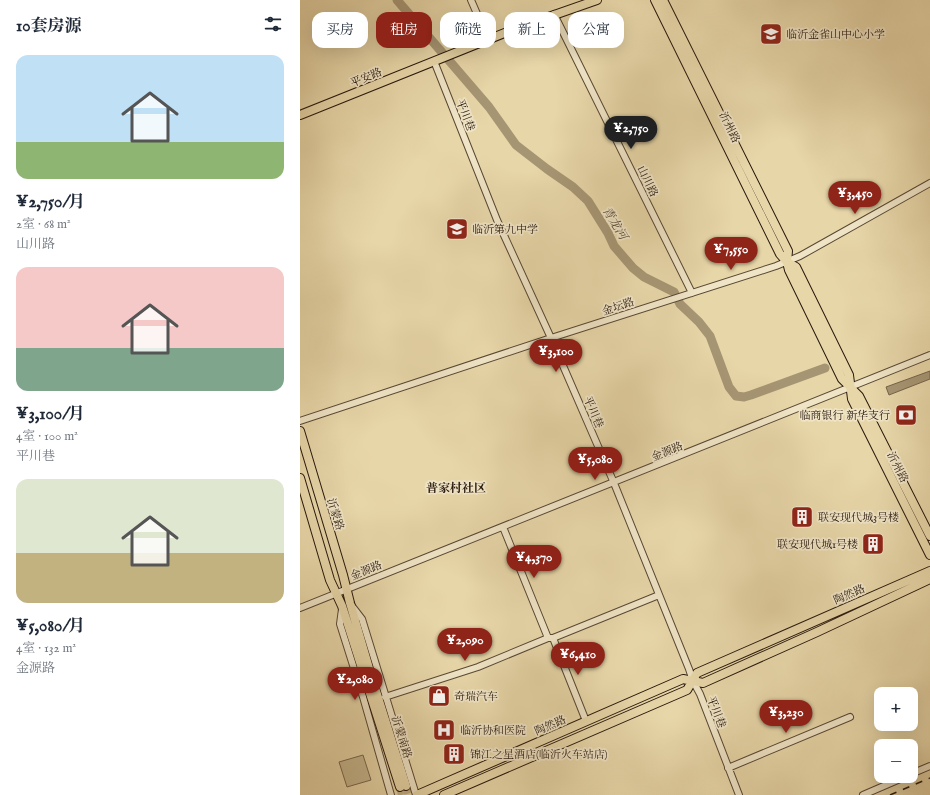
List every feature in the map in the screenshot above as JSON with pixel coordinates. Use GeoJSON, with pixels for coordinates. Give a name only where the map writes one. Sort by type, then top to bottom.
{"type":"FeatureCollection","features":[{"type":"Feature","properties":{"kind":"main road"},"geometry":{"type":"LineString","coordinates":[[560,12],[597,0]]}},
{"type":"Feature","properties":{"kind":"main road","name":"沂州路"},"geometry":{"type":"LineString","coordinates":[[655,0],[780,254],[787,262]]}},
{"type":"Feature","properties":{"kind":"main road","name":"沂州路"},"geometry":{"type":"LineString","coordinates":[[663,0],[788,251],[787,262],[789,270],[842,379],[859,396],[930,536]]}},
{"type":"Feature","properties":{"kind":"main road","name":"平安路"},"geometry":{"type":"LineString","coordinates":[[300,115],[467,48]]}},
{"type":"Feature","properties":{"kind":"main road","name":"沂州路"},"geometry":{"type":"LineString","coordinates":[[850,387],[852,399],[930,555]]}},
{"type":"Feature","properties":{"kind":"main road","name":"沂蒙路"},"geometry":{"type":"LineString","coordinates":[[300,431],[343,575],[346,589],[346,604]]}},
{"type":"Feature","properties":{"kind":"main road"},"geometry":{"type":"LineString","coordinates":[[300,478],[335,594],[346,604]]}},
{"type":"Feature","properties":{"kind":"main road","name":"陶然路"},"geometry":{"type":"LineString","coordinates":[[444,795],[687,690],[697,672],[926,571],[930,571]]}},
{"type":"Feature","properties":{"kind":"main road","name":"陶然路"},"geometry":{"type":"LineString","coordinates":[[416,795],[683,679],[703,683],[930,579]]}},
{"type":"Feature","properties":{"kind":"main road","name":"沂蒙南路"},"geometry":{"type":"LineString","coordinates":[[346,604],[403,787]]}},
{"type":"Feature","properties":{"kind":"street"},"geometry":{"type":"LineString","coordinates":[[471,0],[476,12]]}},
{"type":"Feature","properties":{"kind":"street","name":"山川路"},"geometry":{"type":"LineString","coordinates":[[560,26],[692,293]]}},
{"type":"Feature","properties":{"kind":"street","name":"平川巷"},"geometry":{"type":"LineString","coordinates":[[437,60],[498,220],[614,483],[693,681],[700,694],[739,795]]}},
{"type":"Feature","properties":{"kind":"street","name":"金坛路"},"geometry":{"type":"LineString","coordinates":[[300,421],[787,262],[930,183]]}},
{"type":"Feature","properties":{"kind":"street","name":"金源路"},"geometry":{"type":"LineString","coordinates":[[300,608],[930,356]]}},
{"type":"Feature","properties":{"kind":"street"},"geometry":{"type":"LineString","coordinates":[[503,527],[586,721]]}},
{"type":"Feature","properties":{"kind":"street"},"geometry":{"type":"LineString","coordinates":[[385,697],[478,667],[659,596]]}},
{"type":"Feature","properties":{"kind":"street"},"geometry":{"type":"LineString","coordinates":[[391,795],[340,624],[346,604],[362,619],[416,795]]}},
{"type":"Feature","properties":{"kind":"street"},"geometry":{"type":"LineString","coordinates":[[728,768],[850,717]]}},
{"type":"Feature","properties":{"kind":"street"},"geometry":{"type":"LineString","coordinates":[[918,771],[930,766]]}},
{"type":"Feature","properties":{"kind":"street"},"geometry":{"type":"LineString","coordinates":[[864,795],[891,783]]}},
{"type":"Feature","properties":{"kind":"shaded area"},"geometry":{"type":"Polygon","coordinates":[[[930,371],[930,379],[889,395],[886,387],[930,371]]]}},
{"type":"Feature","properties":{"kind":"shaded area"},"geometry":{"type":"Polygon","coordinates":[[[363,755],[371,780],[347,787],[339,762],[363,755]]]}},
{"type":"Feature","properties":{"kind":"waterway","name":"青龙河"},"geometry":{"type":"LineString","coordinates":[[397,0],[489,107],[516,145],[573,187],[588,201],[608,233],[614,246],[633,268],[644,277],[674,292],[680,304],[699,322],[710,336],[729,387],[736,396],[744,397],[751,395],[825,368]]}},
{"type":"Feature","properties":{"kind":"tunnel"},"geometry":{"type":"LineString","coordinates":[[406,786],[409,795]]}},
{"type":"Feature","properties":{"kind":"tunnel"},"geometry":{"type":"LineString","coordinates":[[400,787],[402,795]]}},
{"type":"Feature","properties":{"kind":"railway"},"geometry":{"type":"LineString","coordinates":[[890,795],[930,778]]}},
{"type":"Feature","properties":{"kind":"place","name":"临沂金雀山中心小学"},"geometry":{"type":"Point","coordinates":[771,34]}},
{"type":"Feature","properties":{"kind":"place","name":"临沂第九中学"},"geometry":{"type":"Point","coordinates":[457,229]}},
{"type":"Feature","properties":{"kind":"place","name":"临商银行 新华支行"},"geometry":{"type":"Point","coordinates":[906,415]}},
{"type":"Feature","properties":{"kind":"place","name":"联安现代城3号楼"},"geometry":{"type":"Point","coordinates":[802,517]}},
{"type":"Feature","properties":{"kind":"place","name":"联安现代城1号楼"},"geometry":{"type":"Point","coordinates":[873,544]}},
{"type":"Feature","properties":{"kind":"place","name":"奇瑞汽车"},"geometry":{"type":"Point","coordinates":[439,696]}},
{"type":"Feature","properties":{"kind":"place","name":"临沂协和医院"},"geometry":{"type":"Point","coordinates":[444,730]}},
{"type":"Feature","properties":{"kind":"place","name":"锦江之星酒店(临沂火车站店)"},"geometry":{"type":"Point","coordinates":[454,754]}},
{"type":"Feature","properties":{"kind":"district","name":"普家村社区"},"geometry":{"type":"Point","coordinates":[456,488]}}]}
